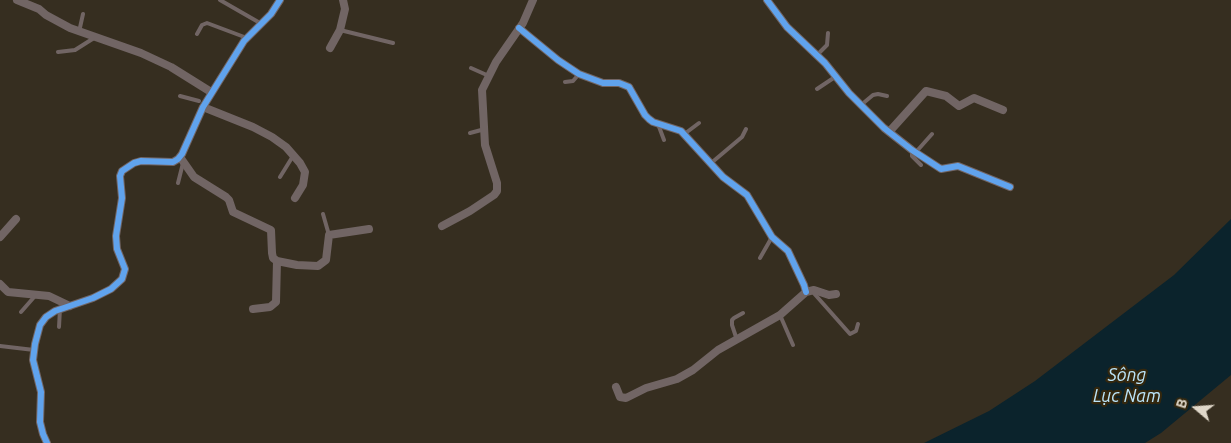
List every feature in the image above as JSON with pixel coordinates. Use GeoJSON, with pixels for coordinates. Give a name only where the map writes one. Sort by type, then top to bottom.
{"type":"FeatureCollection","features":[{"type":"Feature","properties":{"kind":"street"},"geometry":{"type":"LineString","coordinates":[[17,0],[39,9],[46,15],[79,32],[141,53],[212,92]]}},
{"type":"Feature","properties":{"kind":"street"},"geometry":{"type":"LineString","coordinates":[[182,160],[202,103],[212,92],[246,38],[271,14],[280,0]]}},
{"type":"Feature","properties":{"kind":"street"},"geometry":{"type":"LineString","coordinates":[[330,48],[340,30],[345,9],[342,0]]}},
{"type":"Feature","properties":{"kind":"street"},"geometry":{"type":"LineString","coordinates":[[442,226],[470,212],[497,191],[497,183],[486,149],[482,90],[502,52],[527,16],[533,0]]}},
{"type":"Feature","properties":{"kind":"street"},"geometry":{"type":"LineString","coordinates":[[770,1],[786,27],[817,55],[835,77],[888,132],[941,169],[958,166],[1010,187]]}},
{"type":"Feature","properties":{"kind":"street"},"geometry":{"type":"LineString","coordinates":[[519,28],[558,60],[579,74],[603,83],[619,83],[629,87],[645,115],[658,124],[676,128],[723,177],[747,195],[772,237],[788,251],[808,291]]}},
{"type":"Feature","properties":{"kind":"street"},"geometry":{"type":"LineString","coordinates":[[888,132],[926,91],[946,96],[959,106],[974,98],[1002,110]]}},
{"type":"Feature","properties":{"kind":"street"},"geometry":{"type":"LineString","coordinates":[[202,103],[272,137],[294,155],[306,172],[303,185],[295,198]]}},
{"type":"Feature","properties":{"kind":"street"},"geometry":{"type":"LineString","coordinates":[[182,160],[194,177],[229,200],[233,212],[271,230],[272,253],[273,258],[277,261],[297,266],[318,266],[326,260],[329,235],[369,229]]}},
{"type":"Feature","properties":{"kind":"street"},"geometry":{"type":"LineString","coordinates":[[48,443],[40,422],[41,392],[33,360],[40,325],[46,317],[60,309],[81,303],[111,289],[118,284],[125,273],[117,249],[116,236],[122,198],[120,176],[122,171],[141,161],[174,162],[182,160]]}},
{"type":"Feature","properties":{"kind":"street"},"geometry":{"type":"LineString","coordinates":[[0,237],[16,219]]}},
{"type":"Feature","properties":{"kind":"street"},"geometry":{"type":"LineString","coordinates":[[253,309],[270,307],[276,302],[277,261]]}},
{"type":"Feature","properties":{"kind":"street"},"geometry":{"type":"LineString","coordinates":[[0,284],[8,292],[49,296],[70,306]]}},
{"type":"Feature","properties":{"kind":"street"},"geometry":{"type":"LineString","coordinates":[[616,387],[620,397],[626,398],[646,388],[677,379],[693,370],[718,350],[780,315],[808,291],[816,290],[829,295],[836,294]]}},
{"type":"Feature","properties":{"kind":"lane"},"geometry":{"type":"LineString","coordinates":[[220,0],[260,23]]}},
{"type":"Feature","properties":{"kind":"lane"},"geometry":{"type":"LineString","coordinates":[[79,32],[83,14]]}},
{"type":"Feature","properties":{"kind":"lane"},"geometry":{"type":"LineString","coordinates":[[197,34],[202,25],[207,23],[246,38]]}},
{"type":"Feature","properties":{"kind":"lane"},"geometry":{"type":"LineString","coordinates":[[340,30],[394,43]]}},
{"type":"Feature","properties":{"kind":"lane"},"geometry":{"type":"LineString","coordinates":[[817,55],[827,45],[828,33]]}},
{"type":"Feature","properties":{"kind":"lane"},"geometry":{"type":"LineString","coordinates":[[58,52],[75,50],[95,37]]}},
{"type":"Feature","properties":{"kind":"lane"},"geometry":{"type":"LineString","coordinates":[[472,68],[489,76]]}},
{"type":"Feature","properties":{"kind":"lane"},"geometry":{"type":"LineString","coordinates":[[565,82],[573,81],[579,74]]}},
{"type":"Feature","properties":{"kind":"lane"},"geometry":{"type":"LineString","coordinates":[[817,89],[835,77]]}},
{"type":"Feature","properties":{"kind":"lane"},"geometry":{"type":"LineString","coordinates":[[862,105],[873,95],[887,96]]}},
{"type":"Feature","properties":{"kind":"lane"},"geometry":{"type":"LineString","coordinates":[[180,96],[202,103]]}},
{"type":"Feature","properties":{"kind":"lane"},"geometry":{"type":"LineString","coordinates":[[683,135],[698,123]]}},
{"type":"Feature","properties":{"kind":"lane"},"geometry":{"type":"LineString","coordinates":[[658,124],[664,140]]}},
{"type":"Feature","properties":{"kind":"lane"},"geometry":{"type":"LineString","coordinates":[[470,133],[484,129]]}},
{"type":"Feature","properties":{"kind":"lane"},"geometry":{"type":"LineString","coordinates":[[710,164],[742,137],[746,129]]}},
{"type":"Feature","properties":{"kind":"lane"},"geometry":{"type":"LineString","coordinates":[[921,165],[912,156],[914,151],[932,134]]}},
{"type":"Feature","properties":{"kind":"lane"},"geometry":{"type":"LineString","coordinates":[[280,177],[294,155]]}},
{"type":"Feature","properties":{"kind":"lane"},"geometry":{"type":"LineString","coordinates":[[178,183],[182,160]]}},
{"type":"Feature","properties":{"kind":"lane"},"geometry":{"type":"LineString","coordinates":[[323,214],[329,235]]}},
{"type":"Feature","properties":{"kind":"lane"},"geometry":{"type":"LineString","coordinates":[[760,258],[772,237]]}},
{"type":"Feature","properties":{"kind":"lane"},"geometry":{"type":"LineString","coordinates":[[808,291],[850,334],[856,331],[858,324]]}},
{"type":"Feature","properties":{"kind":"lane"},"geometry":{"type":"LineString","coordinates":[[21,312],[36,294]]}},
{"type":"Feature","properties":{"kind":"lane"},"geometry":{"type":"LineString","coordinates":[[59,326],[60,309]]}},
{"type":"Feature","properties":{"kind":"lane"},"geometry":{"type":"LineString","coordinates":[[737,340],[732,320],[743,313]]}},
{"type":"Feature","properties":{"kind":"lane"},"geometry":{"type":"LineString","coordinates":[[780,315],[793,345]]}},
{"type":"Feature","properties":{"kind":"lane"},"geometry":{"type":"LineString","coordinates":[[0,346],[34,350]]}},
{"type":"Feature","properties":{"kind":"water","name":"Sông Lục Nam"},"geometry":{"type":"Polygon","coordinates":[[[1231,219],[1231,375],[1161,433],[1145,443],[924,443],[989,411],[1035,381],[1174,275],[1231,219]]]}},
{"type":"Feature","properties":{"kind":"cycle path"},"geometry":{"type":"LineString","coordinates":[[47,443],[40,422],[41,392],[33,360],[40,325],[46,317],[55,311],[93,298],[111,289],[122,279],[125,269],[117,249],[116,236],[122,198],[120,176],[122,171],[141,161],[173,162],[178,159],[203,107],[244,41],[271,14],[280,0]]}},
{"type":"Feature","properties":{"kind":"cycle path"},"geometry":{"type":"LineString","coordinates":[[767,0],[787,27],[825,63],[849,93],[884,128],[912,150],[941,169],[958,166],[1010,187]]}},
{"type":"Feature","properties":{"kind":"cycle path"},"geometry":{"type":"LineString","coordinates":[[519,28],[558,60],[579,74],[603,83],[619,83],[629,87],[649,119],[681,131],[723,177],[747,195],[772,237],[788,251],[806,292]]}}]}
